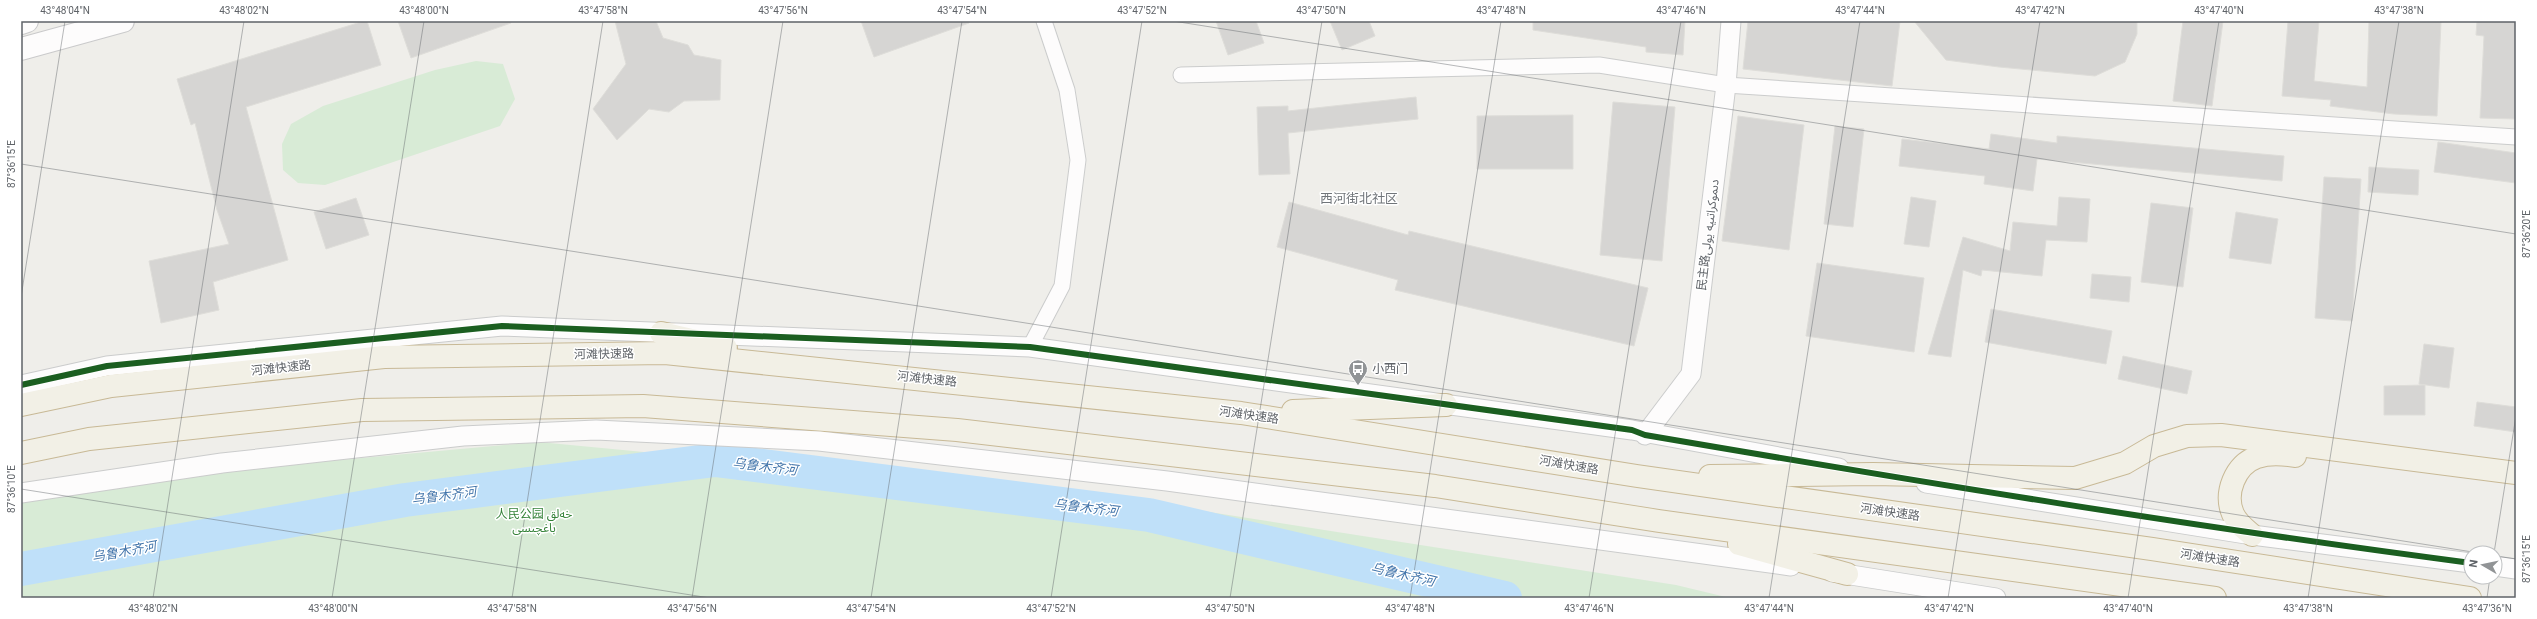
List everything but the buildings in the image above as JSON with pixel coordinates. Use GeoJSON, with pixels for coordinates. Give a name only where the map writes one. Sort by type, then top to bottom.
{"type":"FeatureCollection","features":[{"type":"Feature","properties":{"kind":"highway"},"geometry":{"type":"LineString","coordinates":[[661,333],[816,368]]}},
{"type":"Feature","properties":{"kind":"highway","name":"河滩快速路"},"geometry":{"type":"LineString","coordinates":[[21,405],[111,386],[384,357],[665,353],[1241,413],[1637,476],[2152,549],[2470,598]]}},
{"type":"Feature","properties":{"kind":"highway"},"geometry":{"type":"LineString","coordinates":[[1241,413],[1446,405]]}},
{"type":"Feature","properties":{"kind":"highway"},"geometry":{"type":"LineString","coordinates":[[21,453],[89,439],[362,410],[643,406],[957,430],[1435,486],[1659,521],[2215,598]]}},
{"type":"Feature","properties":{"kind":"highway"},"geometry":{"type":"LineString","coordinates":[[1637,476],[1873,474],[2075,478],[2125,463],[2154,446],[2187,436],[2221,434],[2516,473]]}},
{"type":"Feature","properties":{"kind":"highway"},"geometry":{"type":"LineString","coordinates":[[2252,534],[2241,526],[2233,515],[2230,501],[2231,487],[2236,475],[2245,464],[2257,457],[2271,455],[2516,485]]}},
{"type":"Feature","properties":{"kind":"highway"},"geometry":{"type":"LineString","coordinates":[[1659,521],[1847,574]]}},
{"type":"Feature","properties":{"kind":"main road"},"geometry":{"type":"LineString","coordinates":[[21,23],[28,21]]}},
{"type":"Feature","properties":{"kind":"main road"},"geometry":{"type":"LineString","coordinates":[[21,50],[123,21]]}},
{"type":"Feature","properties":{"kind":"street"},"geometry":{"type":"LineString","coordinates":[[1030,347],[1062,286],[1078,160],[1067,90],[1044,21]]}},
{"type":"Feature","properties":{"kind":"street","name":"民主路دىموكراتىيە يولى"},"geometry":{"type":"LineString","coordinates":[[1645,435],[1691,374],[1726,85],[1731,21]]}},
{"type":"Feature","properties":{"kind":"street"},"geometry":{"type":"LineString","coordinates":[[1181,75],[1599,65],[1726,85],[2516,137]]}},
{"type":"Feature","properties":{"kind":"street"},"geometry":{"type":"LineString","coordinates":[[21,385],[107,366],[502,326],[1030,347],[1632,430],[1645,435],[1873,474],[2252,534],[2463,562]]}},
{"type":"Feature","properties":{"kind":"street"},"geometry":{"type":"LineString","coordinates":[[21,493],[222,464],[448,438],[596,430],[819,441],[1096,473],[1847,574],[1996,598]]}},
{"type":"Feature","properties":{"kind":"street"},"geometry":{"type":"LineString","coordinates":[[2503,567],[2516,569]]}},
{"type":"Feature","properties":{"kind":"green space"},"geometry":{"type":"Polygon","coordinates":[[[476,61],[503,64],[515,99],[500,126],[325,185],[298,183],[283,170],[282,144],[291,124],[323,106],[435,70],[476,61]]]}},
{"type":"Feature","properties":{"kind":"green space","name":"人民公园 خەلق باغچىسى"},"geometry":{"type":"Polygon","coordinates":[[[539,442],[1113,497],[1676,585],[1730,598],[21,598],[21,494],[185,474],[539,442]]]}},
{"type":"Feature","properties":{"kind":"waterway","name":"乌鲁木齐河"},"geometry":{"type":"LineString","coordinates":[[21,569],[405,500],[715,460],[1149,515],[1505,598]]}},
{"type":"Feature","properties":{"kind":"cycle path"},"geometry":{"type":"LineString","coordinates":[[21,385],[107,366],[502,326],[1030,347],[1632,430],[1645,435],[2058,503],[2463,562]]}},
{"type":"Feature","properties":{"kind":"place","name":"小西门"},"geometry":{"type":"Point","coordinates":[1358,386]}},
{"type":"Feature","properties":{"kind":"district","name":"西河街北社区"},"geometry":{"type":"Point","coordinates":[1359,198]}}]}
